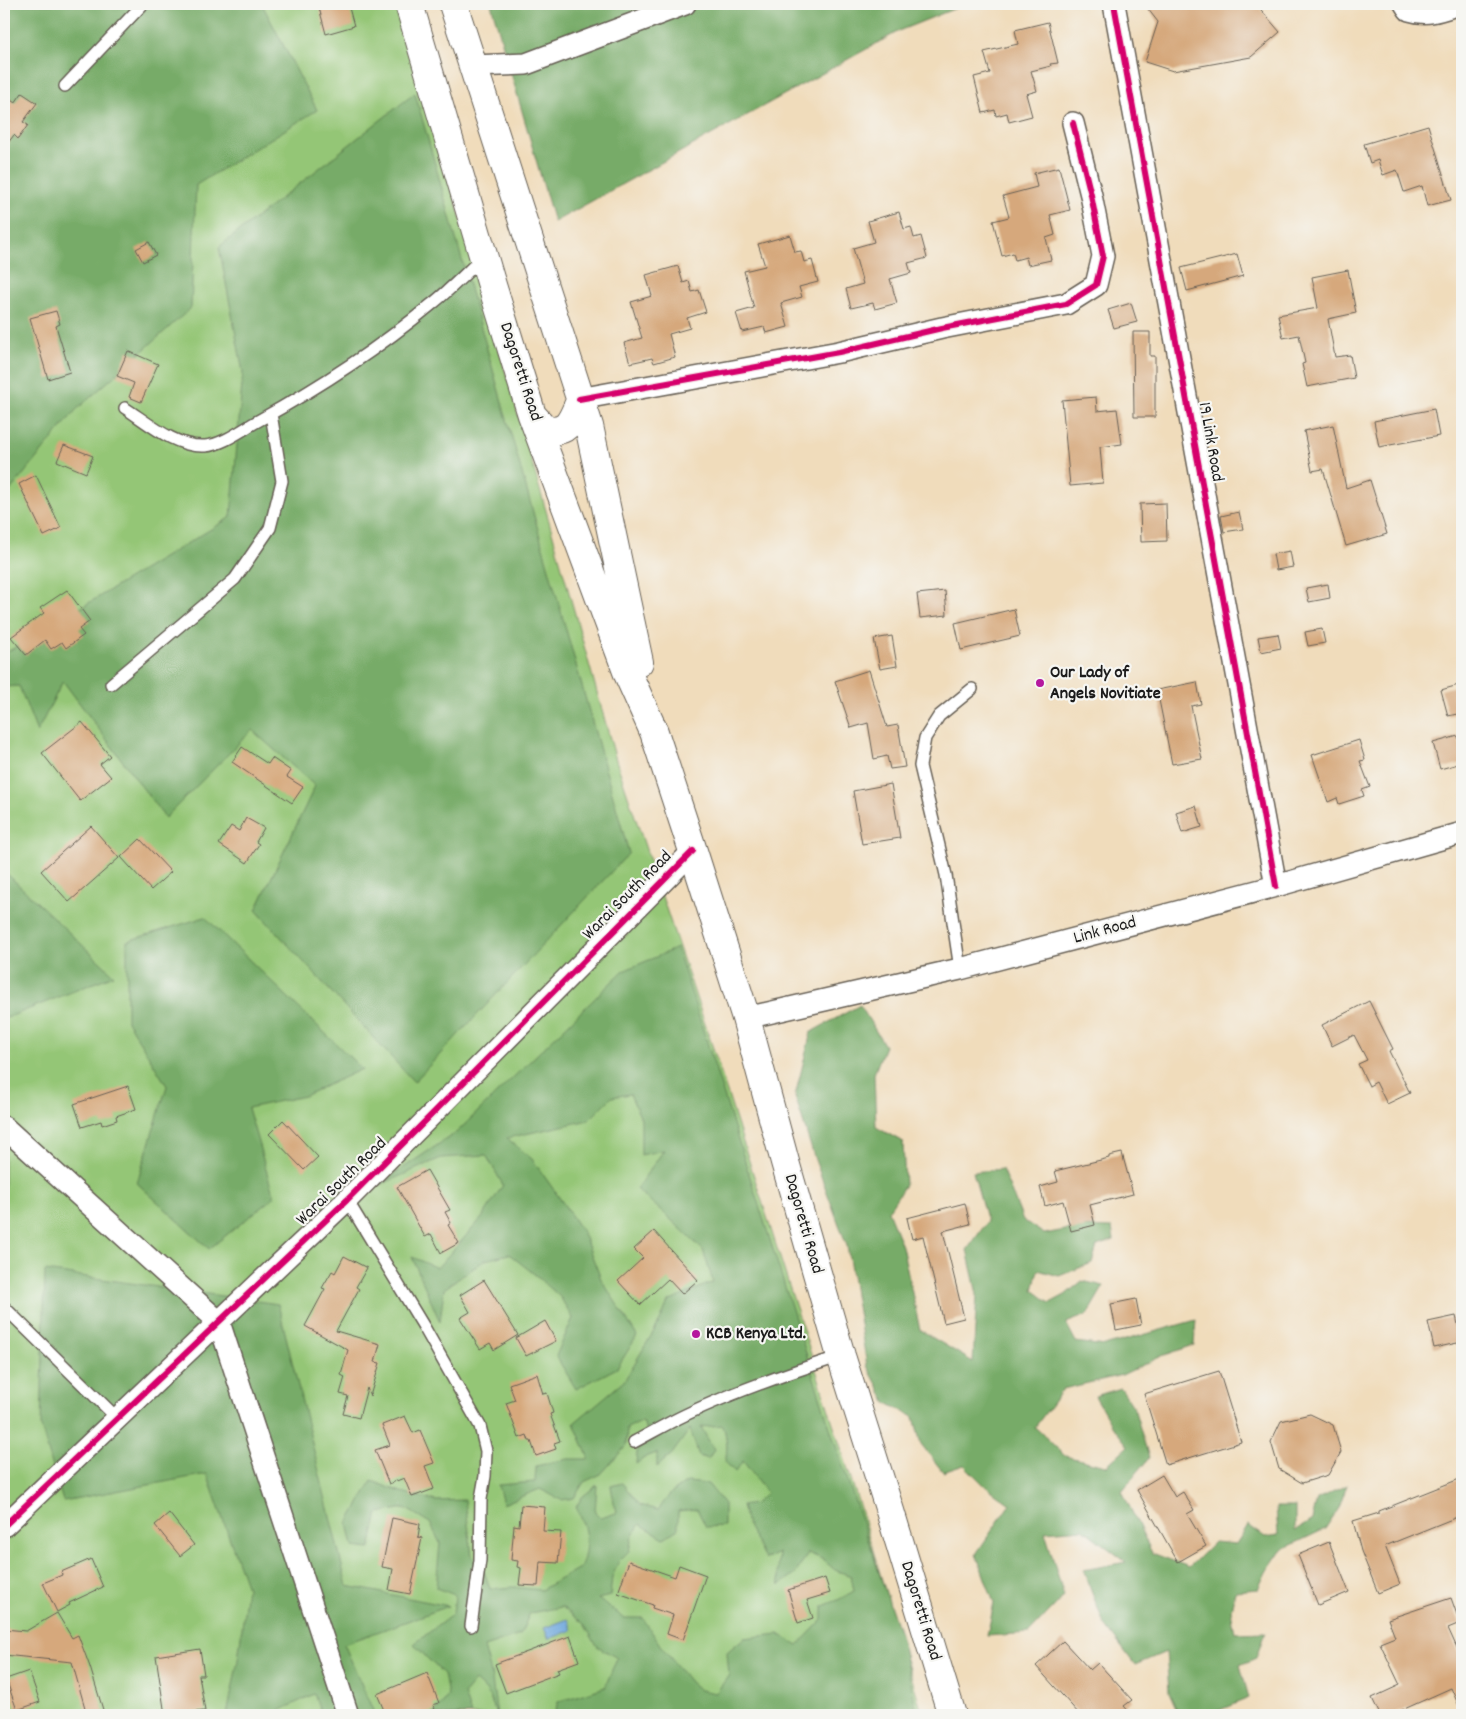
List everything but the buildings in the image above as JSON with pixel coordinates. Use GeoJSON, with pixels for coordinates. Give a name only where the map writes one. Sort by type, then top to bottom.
{"type":"FeatureCollection","features":[{"type":"Feature","properties":{"kind":"main road","name":"Dagoretti Road"},"geometry":{"type":"LineString","coordinates":[[409,4],[532,414],[628,674],[654,732],[746,1018],[841,1356],[952,1715]]}},
{"type":"Feature","properties":{"kind":"main road","name":"Dagoretti Road"},"geometry":{"type":"LineString","coordinates":[[453,4],[579,400],[589,426],[654,732]]}},
{"type":"Feature","properties":{"kind":"main road"},"geometry":{"type":"LineString","coordinates":[[532,414],[546,430],[560,430],[565,428],[571,420],[579,400]]}},
{"type":"Feature","properties":{"kind":"street"},"geometry":{"type":"LineString","coordinates":[[472,66],[526,64],[685,4]]}},
{"type":"Feature","properties":{"kind":"street","name":"19 Link Road"},"geometry":{"type":"LineString","coordinates":[[1114,4],[1276,886]]}},
{"type":"Feature","properties":{"kind":"street"},"geometry":{"type":"LineString","coordinates":[[1404,4],[1409,10],[1421,14],[1440,11],[1459,4]]}},
{"type":"Feature","properties":{"kind":"street"},"geometry":{"type":"LineString","coordinates":[[579,400],[839,352],[942,328],[1066,304],[1096,285],[1103,256],[1091,195],[1073,123]]}},
{"type":"Feature","properties":{"kind":"street","name":"Link Road"},"geometry":{"type":"LineString","coordinates":[[746,1018],[960,969],[1276,886],[1462,833]]}},
{"type":"Feature","properties":{"kind":"street","name":"Warai South Road"},"geometry":{"type":"LineString","coordinates":[[4,1526],[347,1200],[693,851]]}},
{"type":"Feature","properties":{"kind":"street"},"geometry":{"type":"LineString","coordinates":[[4,1126],[219,1322],[348,1715]]}},
{"type":"Feature","properties":{"kind":"lane"},"geometry":{"type":"LineString","coordinates":[[65,86],[142,4]]}},
{"type":"Feature","properties":{"kind":"lane"},"geometry":{"type":"LineString","coordinates":[[125,408],[187,445],[206,446],[222,441],[271,414],[374,349],[433,304],[484,257]]}},
{"type":"Feature","properties":{"kind":"lane"},"geometry":{"type":"LineString","coordinates":[[111,684],[235,579],[270,528],[282,481],[271,414]]}},
{"type":"Feature","properties":{"kind":"lane"},"geometry":{"type":"LineString","coordinates":[[960,969],[946,876],[920,766],[925,738],[939,716],[972,689]]}},
{"type":"Feature","properties":{"kind":"lane"},"geometry":{"type":"LineString","coordinates":[[347,1200],[424,1327],[480,1426],[486,1451],[485,1476],[481,1499],[480,1560],[471,1626]]}},
{"type":"Feature","properties":{"kind":"lane"},"geometry":{"type":"LineString","coordinates":[[4,1307],[117,1418]]}},
{"type":"Feature","properties":{"kind":"lane"},"geometry":{"type":"LineString","coordinates":[[634,1442],[718,1400],[768,1380],[841,1356]]}},
{"type":"Feature","properties":{"kind":"green space"},"geometry":{"type":"Polygon","coordinates":[[[4,4],[398,4],[547,514],[616,760],[710,1039],[857,1498],[923,1715],[4,1715],[4,4]]]}},
{"type":"Feature","properties":{"kind":"green space"},"geometry":{"type":"Polygon","coordinates":[[[4,4],[262,4],[317,110],[196,185],[191,308],[76,410],[4,498],[4,4]]]}},
{"type":"Feature","properties":{"kind":"green space"},"geometry":{"type":"Polygon","coordinates":[[[491,4],[966,4],[901,30],[554,222],[491,4]]]}},
{"type":"Feature","properties":{"kind":"green space"},"geometry":{"type":"Polygon","coordinates":[[[415,93],[629,853],[414,1082],[256,910],[315,786],[252,730],[165,818],[63,681],[37,732],[19,686],[4,687],[4,654],[231,517],[243,372],[219,247],[415,93]]]}},
{"type":"Feature","properties":{"kind":"green space"},"geometry":{"type":"Polygon","coordinates":[[[4,871],[114,975],[4,1019],[4,871]]]}},
{"type":"Feature","properties":{"kind":"green space"},"geometry":{"type":"Polygon","coordinates":[[[205,917],[362,1069],[304,1096],[248,1108],[274,1197],[209,1249],[137,1183],[167,1086],[127,1021],[127,941],[205,917]]]}},
{"type":"Feature","properties":{"kind":"green space"},"geometry":{"type":"Polygon","coordinates":[[[677,948],[831,1431],[900,1634],[918,1715],[554,1715],[558,1702],[605,1687],[617,1658],[597,1646],[584,1624],[562,1607],[530,1613],[520,1635],[484,1647],[491,1673],[497,1715],[487,1691],[475,1681],[464,1694],[471,1715],[433,1715],[448,1696],[444,1674],[414,1644],[453,1614],[455,1595],[436,1588],[440,1543],[430,1523],[405,1508],[378,1513],[370,1549],[353,1547],[348,1523],[372,1481],[401,1492],[436,1501],[465,1500],[472,1556],[484,1571],[490,1589],[513,1587],[541,1590],[581,1567],[584,1559],[586,1536],[583,1522],[576,1507],[582,1497],[597,1485],[595,1512],[601,1518],[616,1513],[611,1486],[622,1483],[640,1505],[658,1510],[670,1494],[687,1482],[708,1484],[724,1504],[724,1526],[706,1527],[697,1509],[678,1511],[678,1529],[664,1538],[640,1524],[632,1537],[629,1551],[619,1561],[612,1577],[610,1596],[598,1599],[624,1618],[643,1618],[660,1645],[691,1683],[700,1690],[716,1693],[729,1675],[727,1652],[744,1638],[779,1634],[798,1645],[823,1619],[823,1606],[854,1591],[851,1576],[835,1570],[822,1559],[808,1553],[796,1573],[780,1585],[778,1573],[779,1553],[765,1559],[747,1524],[742,1506],[754,1504],[767,1493],[743,1461],[735,1472],[725,1462],[727,1444],[723,1425],[701,1427],[714,1450],[708,1459],[699,1456],[690,1429],[672,1454],[657,1467],[657,1453],[647,1456],[636,1464],[637,1452],[648,1437],[643,1421],[627,1428],[626,1446],[601,1474],[584,1482],[574,1498],[561,1500],[540,1489],[503,1504],[498,1485],[535,1482],[536,1466],[568,1459],[589,1459],[574,1423],[624,1381],[660,1321],[668,1302],[713,1282],[703,1250],[636,1189],[664,1150],[641,1155],[641,1119],[630,1094],[612,1097],[589,1120],[507,1138],[532,1159],[583,1233],[601,1279],[637,1336],[617,1368],[576,1389],[556,1356],[573,1318],[560,1297],[538,1277],[509,1254],[485,1260],[444,1289],[440,1322],[412,1257],[437,1268],[482,1218],[503,1185],[486,1155],[441,1158],[373,1188],[457,1132],[623,971],[677,948]]]}},
{"type":"Feature","properties":{"kind":"green space"},"geometry":{"type":"Polygon","coordinates":[[[860,1005],[885,1046],[874,1074],[876,1127],[903,1142],[905,1185],[888,1211],[902,1246],[920,1330],[973,1362],[977,1294],[967,1250],[987,1222],[973,1172],[1002,1169],[1023,1220],[1044,1234],[1081,1227],[1112,1228],[1114,1240],[1097,1246],[1092,1263],[1059,1276],[1038,1270],[1033,1290],[1050,1303],[1065,1295],[1082,1281],[1104,1286],[1087,1315],[1066,1323],[1076,1342],[1104,1346],[1196,1320],[1194,1345],[1162,1356],[1122,1375],[1063,1389],[1035,1427],[1065,1456],[1106,1466],[1128,1446],[1111,1424],[1095,1396],[1121,1388],[1134,1408],[1149,1458],[1122,1491],[1152,1553],[1189,1567],[1214,1542],[1236,1544],[1248,1525],[1265,1537],[1278,1535],[1276,1507],[1295,1507],[1295,1531],[1312,1520],[1317,1499],[1347,1485],[1339,1508],[1325,1529],[1281,1550],[1266,1572],[1258,1589],[1235,1591],[1231,1610],[1235,1633],[1265,1632],[1256,1658],[1240,1665],[1249,1698],[1215,1712],[1213,1715],[1179,1715],[1169,1693],[1166,1652],[1135,1665],[1104,1624],[1083,1570],[1126,1562],[1083,1529],[1045,1532],[1064,1596],[1029,1633],[987,1636],[994,1603],[976,1554],[1010,1504],[984,1485],[964,1465],[943,1472],[921,1444],[914,1417],[887,1403],[867,1366],[847,1246],[815,1160],[795,1096],[811,1032],[860,1005]]]}},
{"type":"Feature","properties":{"kind":"green space"},"geometry":{"type":"Polygon","coordinates":[[[45,1271],[278,1304],[347,1586],[449,1606],[344,1644],[375,1715],[322,1715],[314,1694],[271,1715],[227,1715],[238,1660],[247,1588],[207,1474],[63,1501],[41,1427],[45,1271]]]}},
{"type":"Feature","properties":{"kind":"water"},"geometry":{"type":"Polygon","coordinates":[[[568,1619],[572,1630],[549,1639],[544,1628],[568,1619]]]}},
{"type":"Feature","properties":{"kind":"cycle path"},"geometry":{"type":"LineString","coordinates":[[1114,4],[1276,886]]}},
{"type":"Feature","properties":{"kind":"cycle path"},"geometry":{"type":"LineString","coordinates":[[579,399],[839,352],[942,328],[1066,304],[1096,285],[1103,256],[1091,195],[1073,123]]}},
{"type":"Feature","properties":{"kind":"cycle path"},"geometry":{"type":"LineString","coordinates":[[4,1526],[347,1200],[693,851]]}},
{"type":"Feature","properties":{"kind":"place","name":"Our Lady of Angels Novitiate"},"geometry":{"type":"Point","coordinates":[1040,683]}},
{"type":"Feature","properties":{"kind":"place","name":"KCB Kenya Ltd."},"geometry":{"type":"Point","coordinates":[696,1334]}}]}
